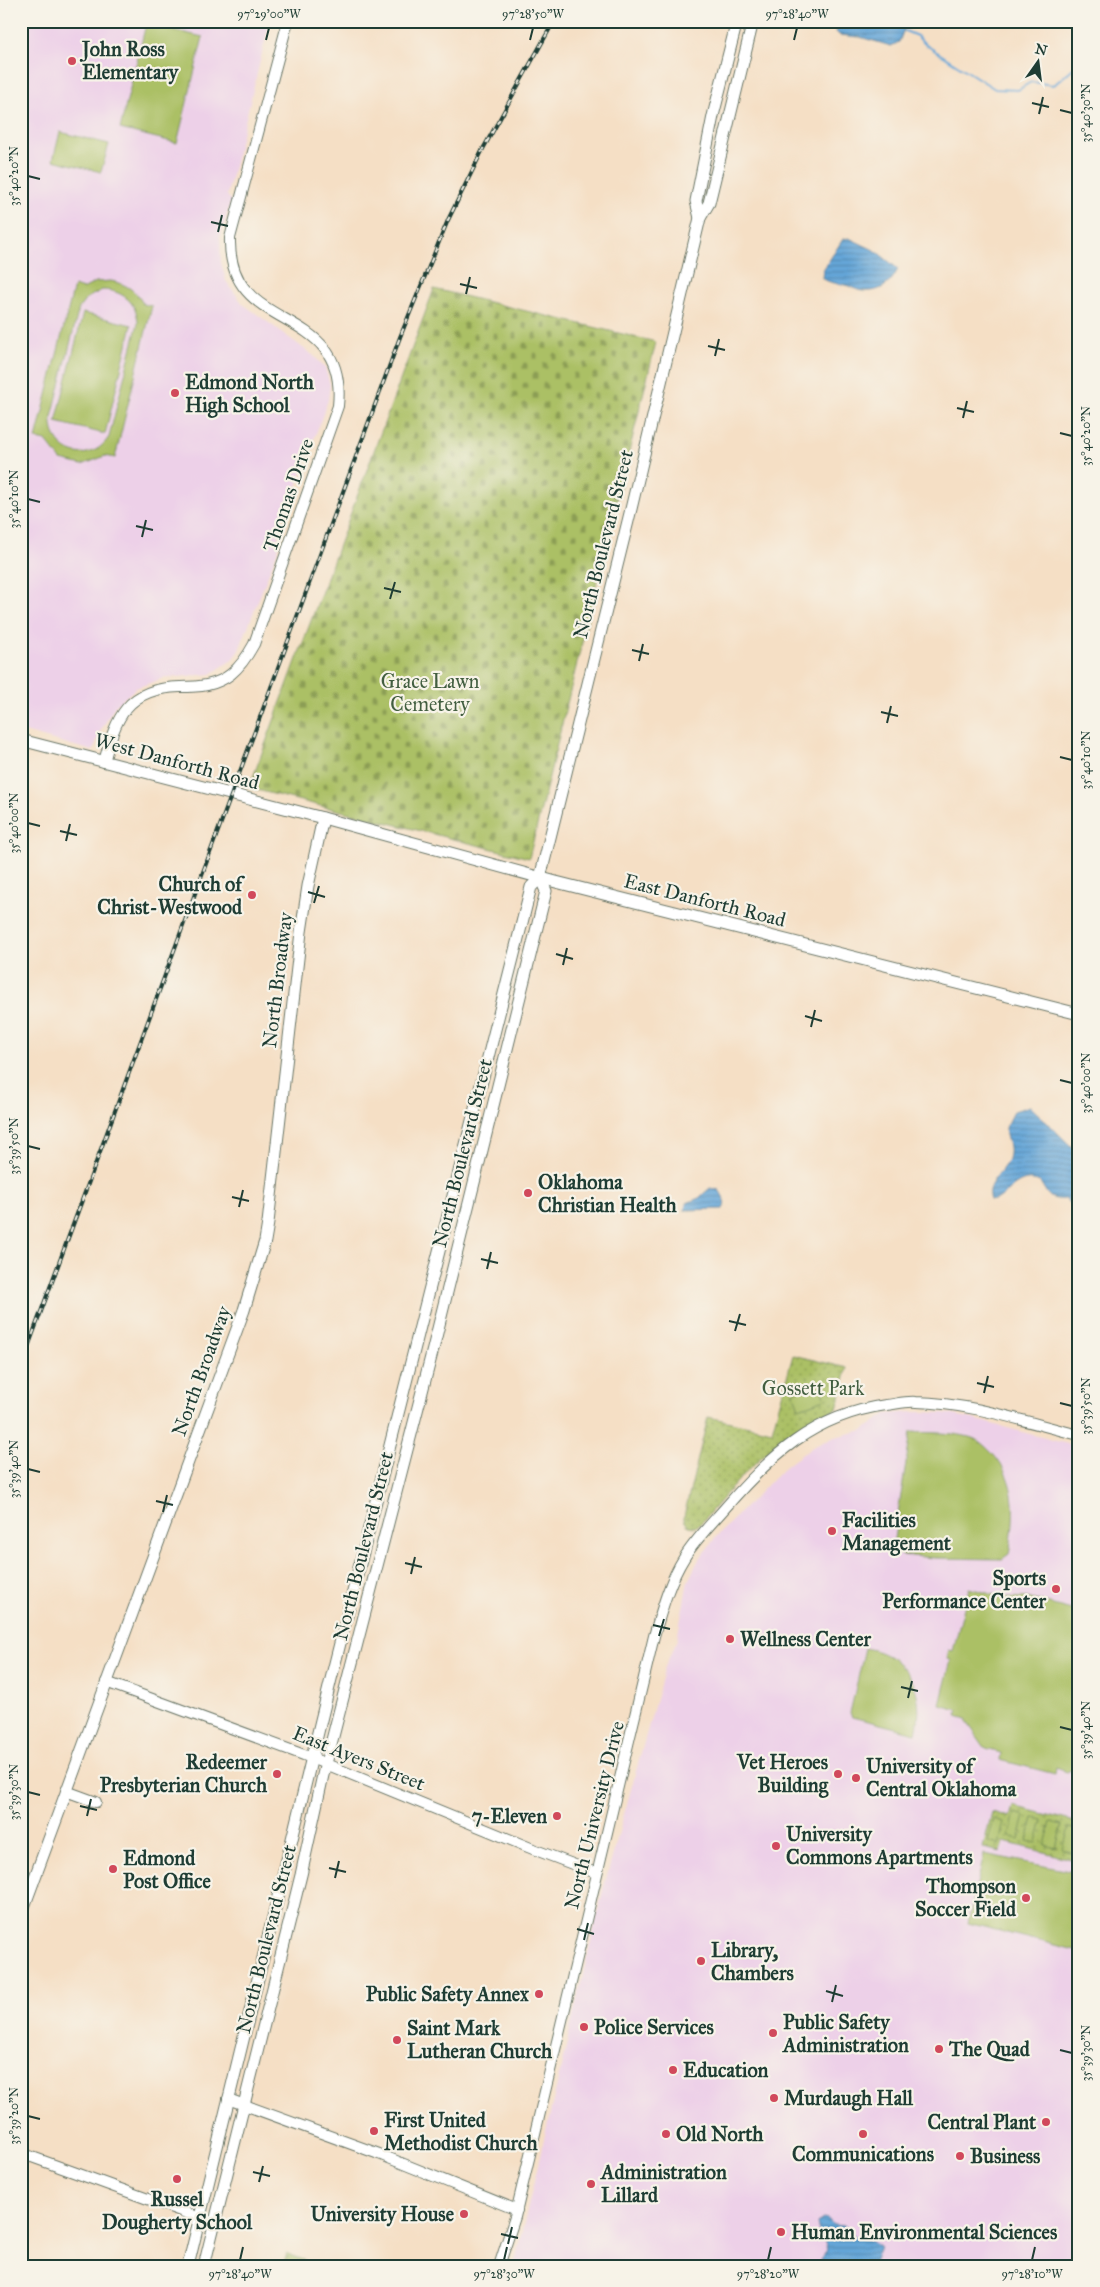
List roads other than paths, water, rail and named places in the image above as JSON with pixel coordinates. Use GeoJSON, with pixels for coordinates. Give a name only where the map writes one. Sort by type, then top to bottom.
{"type":"FeatureCollection","features":[{"type":"Feature","properties":{"kind":"main road","name":"North Boulevard Street"},"geometry":{"type":"LineString","coordinates":[[700,218],[696,201],[713,116],[737,21]]}},
{"type":"Feature","properties":{"kind":"main road","name":"North Boulevard Street"},"geometry":{"type":"LineString","coordinates":[[188,2266],[312,1758],[477,1097],[531,887],[540,878],[700,218],[709,203],[754,21]]}},
{"type":"Feature","properties":{"kind":"main road","name":"West Danforth Road"},"geometry":{"type":"LineString","coordinates":[[21,740],[323,818]]}},
{"type":"Feature","properties":{"kind":"main road","name":"East Danforth Road"},"geometry":{"type":"LineString","coordinates":[[323,818],[540,878],[1079,1014]]}},
{"type":"Feature","properties":{"kind":"main road","name":"North Broadway"},"geometry":{"type":"LineString","coordinates":[[21,1915],[244,1310],[265,1241],[301,932],[308,886],[323,818]]}},
{"type":"Feature","properties":{"kind":"main road","name":"North Boulevard Street"},"geometry":{"type":"LineString","coordinates":[[204,2266],[327,1764],[546,891],[540,878]]}},
{"type":"Feature","properties":{"kind":"main road"},"geometry":{"type":"LineString","coordinates":[[477,1097],[497,1090]]}},
{"type":"Feature","properties":{"kind":"main road"},"geometry":{"type":"LineString","coordinates":[[433,1277],[452,1270]]}},
{"type":"Feature","properties":{"kind":"street","name":"Thomas Drive"},"geometry":{"type":"LineString","coordinates":[[104,762],[112,732],[127,707],[138,698],[159,689],[207,686],[232,674],[243,662],[254,644],[338,406],[338,377],[336,366],[330,354],[313,336],[258,303],[243,288],[234,271],[230,256],[230,238],[288,21]]}},
{"type":"Feature","properties":{"kind":"street","name":"North University Drive"},"geometry":{"type":"LineString","coordinates":[[499,2266],[517,2210],[593,1896],[596,1873],[646,1677],[654,1636],[670,1586],[684,1559],[698,1538],[756,1472],[791,1442],[823,1424],[850,1412],[914,1402],[945,1404],[1079,1435]]}},
{"type":"Feature","properties":{"kind":"street","name":"East Ayers Street"},"geometry":{"type":"LineString","coordinates":[[106,1682],[312,1758],[596,1873]]}},
{"type":"Feature","properties":{"kind":"street"},"geometry":{"type":"LineString","coordinates":[[66,1791],[96,1802]]}},
{"type":"Feature","properties":{"kind":"street"},"geometry":{"type":"LineString","coordinates":[[228,2099],[379,2154],[517,2210]]}},
{"type":"Feature","properties":{"kind":"street"},"geometry":{"type":"LineString","coordinates":[[21,2153],[214,2223]]}},
{"type":"Feature","properties":{"kind":"water"},"geometry":{"type":"Polygon","coordinates":[[[838,21],[890,21],[906,24],[899,42],[891,46],[860,37],[839,35],[836,32],[838,21]]]}},
{"type":"Feature","properties":{"kind":"water"},"geometry":{"type":"Polygon","coordinates":[[[849,238],[876,251],[898,269],[889,283],[876,290],[861,291],[822,278],[823,270],[843,239],[849,238]]]}},
{"type":"Feature","properties":{"kind":"water"},"geometry":{"type":"Polygon","coordinates":[[[1030,1106],[1079,1154],[1079,1207],[1070,1204],[1066,1199],[1052,1198],[1047,1194],[1040,1182],[1031,1180],[1017,1184],[995,1200],[990,1200],[989,1194],[992,1184],[1008,1159],[1009,1146],[1006,1127],[1014,1111],[1030,1106]]]}},
{"type":"Feature","properties":{"kind":"water"},"geometry":{"type":"Polygon","coordinates":[[[710,1188],[719,1190],[725,1201],[723,1209],[684,1210],[687,1203],[699,1198],[710,1188]]]}},
{"type":"Feature","properties":{"kind":"water"},"geometry":{"type":"Polygon","coordinates":[[[827,2218],[833,2225],[844,2226],[855,2237],[869,2239],[880,2247],[873,2266],[821,2266],[821,2259],[827,2251],[817,2224],[827,2218]]]}},
{"type":"Feature","properties":{"kind":"waterway"},"geometry":{"type":"LineString","coordinates":[[905,31],[917,36],[926,45],[995,89],[1018,90],[1031,82],[1054,85],[1079,63]]}},
{"type":"Feature","properties":{"kind":"railway"},"geometry":{"type":"LineString","coordinates":[[21,1366],[400,337],[448,220],[483,149],[554,21]]}},
{"type":"Feature","properties":{"kind":"place","name":"John Ross Elementary"},"geometry":{"type":"Point","coordinates":[72,61]}},
{"type":"Feature","properties":{"kind":"place","name":"Edmond North High School"},"geometry":{"type":"Point","coordinates":[175,393]}},
{"type":"Feature","properties":{"kind":"place","name":"Church of Christ-Westwood"},"geometry":{"type":"Point","coordinates":[252,895]}},
{"type":"Feature","properties":{"kind":"place","name":"Oklahoma Christian Health"},"geometry":{"type":"Point","coordinates":[528,1193]}},
{"type":"Feature","properties":{"kind":"place","name":"Facilities Management"},"geometry":{"type":"Point","coordinates":[832,1531]}},
{"type":"Feature","properties":{"kind":"place","name":"Sports Performance Center"},"geometry":{"type":"Point","coordinates":[1056,1589]}},
{"type":"Feature","properties":{"kind":"place","name":"Wellness Center"},"geometry":{"type":"Point","coordinates":[730,1639]}},
{"type":"Feature","properties":{"kind":"place","name":"Redeemer Presbyterian Church"},"geometry":{"type":"Point","coordinates":[277,1774]}},
{"type":"Feature","properties":{"kind":"place","name":"Vet Heroes Building"},"geometry":{"type":"Point","coordinates":[838,1774]}},
{"type":"Feature","properties":{"kind":"place","name":"University of Central Oklahoma"},"geometry":{"type":"Point","coordinates":[856,1778]}},
{"type":"Feature","properties":{"kind":"place","name":"7-Eleven"},"geometry":{"type":"Point","coordinates":[557,1816]}},
{"type":"Feature","properties":{"kind":"place","name":"University Commons Apartments"},"geometry":{"type":"Point","coordinates":[776,1846]}},
{"type":"Feature","properties":{"kind":"place","name":"Edmond Post Office"},"geometry":{"type":"Point","coordinates":[113,1869]}},
{"type":"Feature","properties":{"kind":"place","name":"Thompson Soccer Field"},"geometry":{"type":"Point","coordinates":[1026,1898]}},
{"type":"Feature","properties":{"kind":"place","name":"Library, Chambers"},"geometry":{"type":"Point","coordinates":[701,1961]}},
{"type":"Feature","properties":{"kind":"place","name":"Public Safety Annex"},"geometry":{"type":"Point","coordinates":[539,1994]}},
{"type":"Feature","properties":{"kind":"place","name":"Police Services"},"geometry":{"type":"Point","coordinates":[584,2027]}},
{"type":"Feature","properties":{"kind":"place","name":"Public Safety Administration"},"geometry":{"type":"Point","coordinates":[773,2033]}},
{"type":"Feature","properties":{"kind":"place","name":"Saint Mark Lutheran Church"},"geometry":{"type":"Point","coordinates":[397,2040]}},
{"type":"Feature","properties":{"kind":"place","name":"The Quad"},"geometry":{"type":"Point","coordinates":[939,2049]}},
{"type":"Feature","properties":{"kind":"place","name":"Education"},"geometry":{"type":"Point","coordinates":[673,2070]}},
{"type":"Feature","properties":{"kind":"place","name":"Murdaugh Hall"},"geometry":{"type":"Point","coordinates":[774,2098]}},
{"type":"Feature","properties":{"kind":"place","name":"Central Plant"},"geometry":{"type":"Point","coordinates":[1046,2122]}},
{"type":"Feature","properties":{"kind":"place","name":"First United Methodist Church"},"geometry":{"type":"Point","coordinates":[374,2131]}},
{"type":"Feature","properties":{"kind":"place","name":"Old North"},"geometry":{"type":"Point","coordinates":[666,2134]}},
{"type":"Feature","properties":{"kind":"place","name":"Communications"},"geometry":{"type":"Point","coordinates":[863,2134]}},
{"type":"Feature","properties":{"kind":"place","name":"Business"},"geometry":{"type":"Point","coordinates":[960,2156]}},
{"type":"Feature","properties":{"kind":"place","name":"Russel Dougherty School"},"geometry":{"type":"Point","coordinates":[177,2179]}},
{"type":"Feature","properties":{"kind":"place","name":"Administration Lillard"},"geometry":{"type":"Point","coordinates":[591,2184]}},
{"type":"Feature","properties":{"kind":"place","name":"University House"},"geometry":{"type":"Point","coordinates":[464,2214]}},
{"type":"Feature","properties":{"kind":"place","name":"Human Environmental Sciences"},"geometry":{"type":"Point","coordinates":[781,2232]}},
{"type":"Feature","properties":{"kind":"park label","name":"Grace Lawn Cemetery"},"geometry":{"type":"Point","coordinates":[430,692]}},
{"type":"Feature","properties":{"kind":"park label","name":"Gossett Park"},"geometry":{"type":"Point","coordinates":[813,1388]}}]}
